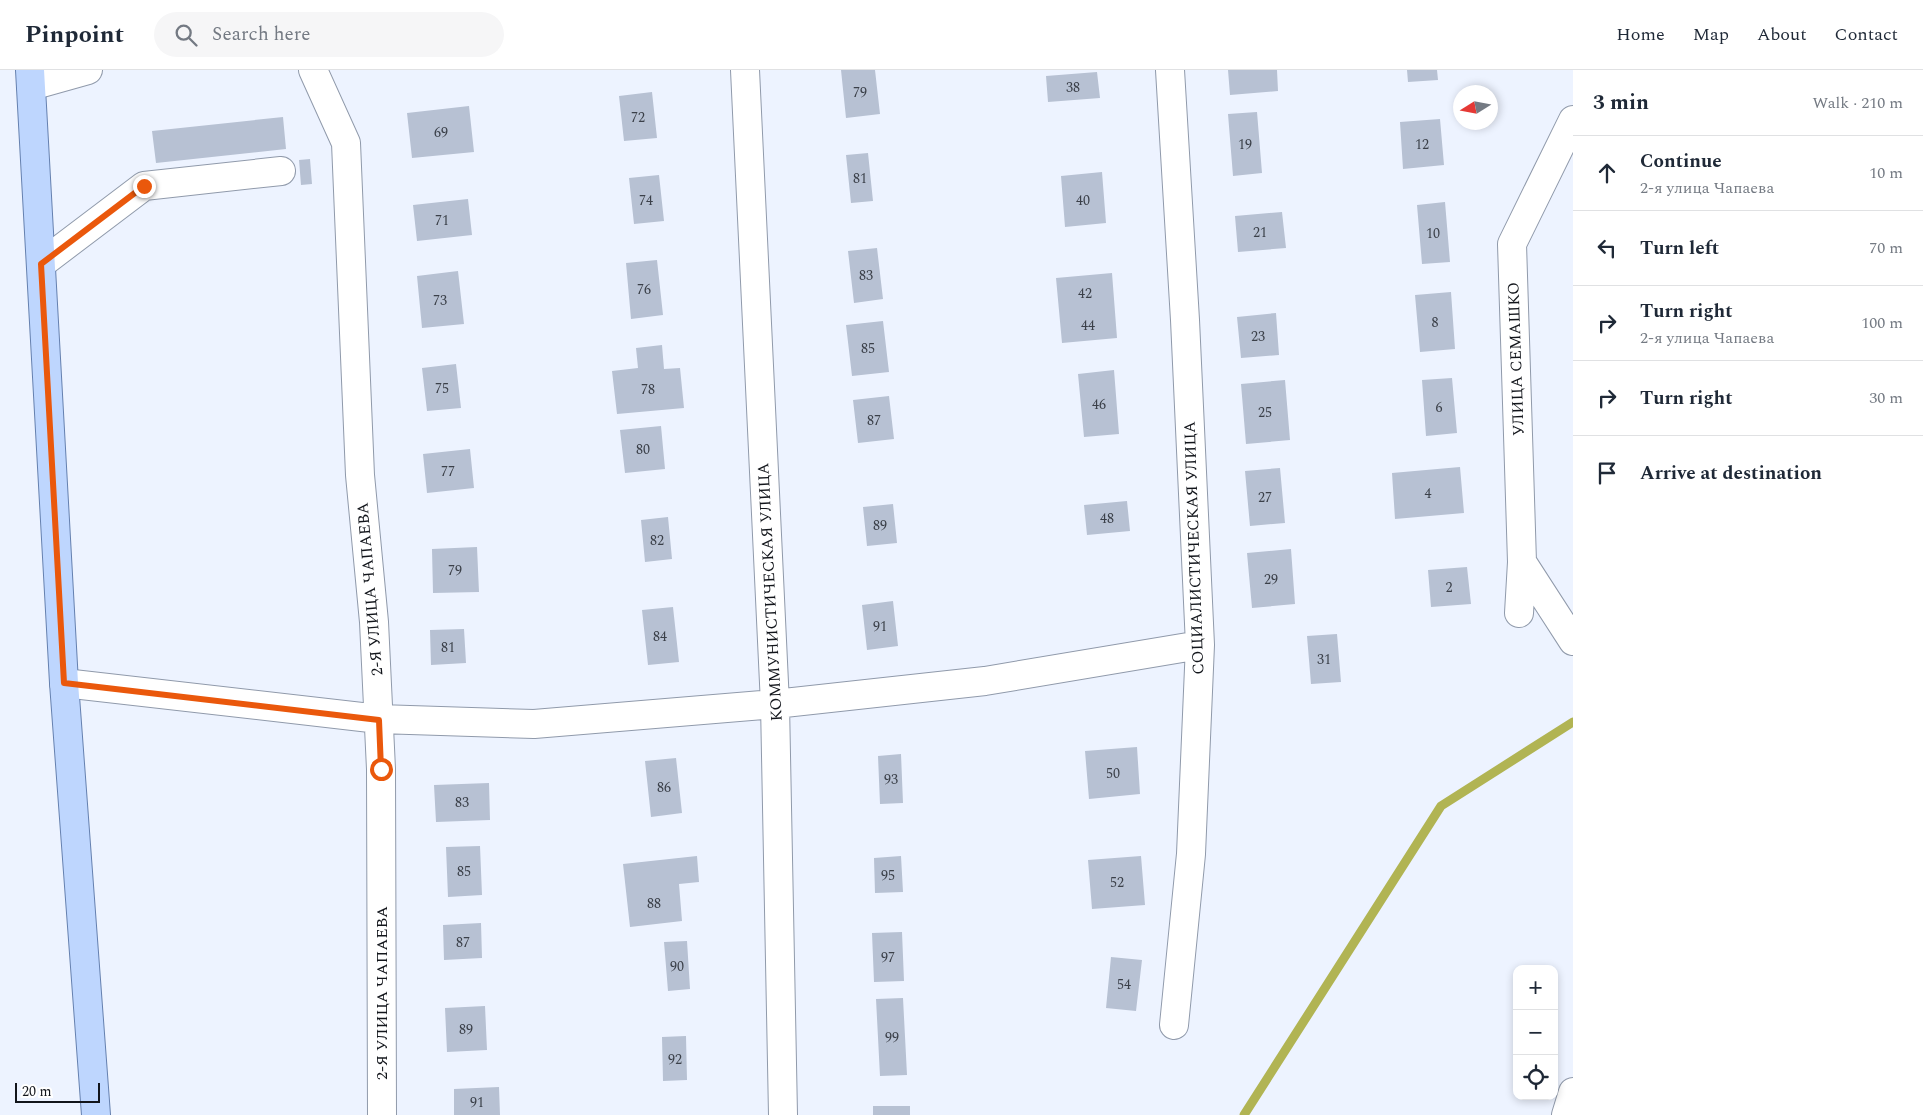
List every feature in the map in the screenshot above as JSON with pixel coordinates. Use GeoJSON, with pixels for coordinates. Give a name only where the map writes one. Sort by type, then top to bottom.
{"type":"FeatureCollection","features":[{"type":"Feature","properties":{"kind":"main road"},"geometry":{"type":"LineString","coordinates":[[30,78],[64,683],[96,1115]]}},
{"type":"Feature","properties":{"kind":"street"},"geometry":{"type":"LineString","coordinates":[[30,78],[88,70]]}},
{"type":"Feature","properties":{"kind":"street","name":"2-Я УЛИЦА ЧАПАЕВА"},"geometry":{"type":"LineString","coordinates":[[313,70],[346,143],[360,475],[374,622],[379,720],[381,779],[382,1115]]}},
{"type":"Feature","properties":{"kind":"street","name":"КОММУНИСТИЧЕСКАЯ УЛИЦА"},"geometry":{"type":"LineString","coordinates":[[745,70],[775,704],[783,1115]]}},
{"type":"Feature","properties":{"kind":"street","name":"СОЦИАЛИСТИЧЕСКАЯ УЛИЦА"},"geometry":{"type":"LineString","coordinates":[[1170,70],[1185,320],[1200,645],[1191,854],[1174,1025]]}},
{"type":"Feature","properties":{"kind":"street","name":"УЛИЦА СЕМАШКО"},"geometry":{"type":"LineString","coordinates":[[1519,613],[1522,562],[1512,244],[1573,120]]}},
{"type":"Feature","properties":{"kind":"street"},"geometry":{"type":"LineString","coordinates":[[41,264],[144,186],[282,172]]}},
{"type":"Feature","properties":{"kind":"street"},"geometry":{"type":"LineString","coordinates":[[1522,562],[1573,641]]}},
{"type":"Feature","properties":{"kind":"street"},"geometry":{"type":"LineString","coordinates":[[64,683],[379,720],[534,724],[775,704],[985,682],[1200,645]]}},
{"type":"Feature","properties":{"kind":"street"},"geometry":{"type":"LineString","coordinates":[[1566,1115],[1573,1092]]}},
{"type":"Feature","properties":{"kind":"building"},"geometry":{"type":"Polygon","coordinates":[[[841,70],[875,70],[880,114],[846,118],[841,70]]]}},
{"type":"Feature","properties":{"kind":"building"},"geometry":{"type":"Polygon","coordinates":[[[1228,70],[1277,70],[1278,91],[1230,95],[1228,70]]]}},
{"type":"Feature","properties":{"kind":"building"},"geometry":{"type":"Polygon","coordinates":[[[1407,70],[1437,70],[1438,80],[1408,82],[1407,70]]]}},
{"type":"Feature","properties":{"kind":"building"},"geometry":{"type":"Polygon","coordinates":[[[1097,72],[1100,98],[1048,102],[1046,76],[1097,72]]]}},
{"type":"Feature","properties":{"kind":"building"},"geometry":{"type":"Polygon","coordinates":[[[652,92],[657,138],[624,141],[619,96],[652,92]]]}},
{"type":"Feature","properties":{"kind":"building"},"geometry":{"type":"Polygon","coordinates":[[[469,106],[474,152],[412,158],[407,113],[469,106]]]}},
{"type":"Feature","properties":{"kind":"building"},"geometry":{"type":"Polygon","coordinates":[[[1257,112],[1262,173],[1233,176],[1228,114],[1257,112]]]}},
{"type":"Feature","properties":{"kind":"building"},"geometry":{"type":"Polygon","coordinates":[[[283,117],[286,149],[156,163],[152,131],[283,117]]]}},
{"type":"Feature","properties":{"kind":"building"},"geometry":{"type":"Polygon","coordinates":[[[1440,119],[1444,165],[1403,169],[1400,122],[1440,119]]]}},
{"type":"Feature","properties":{"kind":"building"},"geometry":{"type":"Polygon","coordinates":[[[868,153],[873,201],[851,203],[846,155],[868,153]]]}},
{"type":"Feature","properties":{"kind":"building"},"geometry":{"type":"Polygon","coordinates":[[[310,159],[312,184],[301,185],[299,160],[310,159]]]}},
{"type":"Feature","properties":{"kind":"building"},"geometry":{"type":"Polygon","coordinates":[[[1102,172],[1106,223],[1065,227],[1061,176],[1102,172]]]}},
{"type":"Feature","properties":{"kind":"building"},"geometry":{"type":"Polygon","coordinates":[[[659,175],[664,221],[634,224],[629,178],[659,175]]]}},
{"type":"Feature","properties":{"kind":"building"},"geometry":{"type":"Polygon","coordinates":[[[468,199],[472,235],[417,241],[413,205],[468,199]]]}},
{"type":"Feature","properties":{"kind":"building"},"geometry":{"type":"Polygon","coordinates":[[[1445,202],[1450,262],[1422,264],[1417,205],[1445,202]]]}},
{"type":"Feature","properties":{"kind":"building"},"geometry":{"type":"Polygon","coordinates":[[[1282,212],[1286,248],[1238,252],[1235,216],[1282,212]]]}},
{"type":"Feature","properties":{"kind":"building"},"geometry":{"type":"Polygon","coordinates":[[[877,248],[883,299],[854,303],[848,251],[877,248]]]}},
{"type":"Feature","properties":{"kind":"building"},"geometry":{"type":"Polygon","coordinates":[[[657,260],[663,315],[631,319],[626,263],[657,260]]]}},
{"type":"Feature","properties":{"kind":"building"},"geometry":{"type":"Polygon","coordinates":[[[458,271],[464,324],[422,328],[417,276],[458,271]]]}},
{"type":"Feature","properties":{"kind":"building"},"geometry":{"type":"Polygon","coordinates":[[[1112,273],[1117,338],[1062,343],[1056,278],[1112,273]]]}},
{"type":"Feature","properties":{"kind":"building"},"geometry":{"type":"Polygon","coordinates":[[[1451,292],[1455,349],[1420,352],[1415,295],[1451,292]]]}},
{"type":"Feature","properties":{"kind":"building"},"geometry":{"type":"Polygon","coordinates":[[[1276,313],[1279,355],[1241,358],[1237,317],[1276,313]]]}},
{"type":"Feature","properties":{"kind":"building"},"geometry":{"type":"Polygon","coordinates":[[[883,321],[889,372],[852,376],[846,325],[883,321]]]}},
{"type":"Feature","properties":{"kind":"building"},"geometry":{"type":"Polygon","coordinates":[[[662,345],[664,369],[680,368],[684,408],[617,414],[612,371],[638,368],[636,348],[662,345]]]}},
{"type":"Feature","properties":{"kind":"building"},"geometry":{"type":"Polygon","coordinates":[[[456,364],[461,408],[427,411],[422,368],[456,364]]]}},
{"type":"Feature","properties":{"kind":"building"},"geometry":{"type":"Polygon","coordinates":[[[1114,370],[1119,434],[1084,437],[1078,374],[1114,370]]]}},
{"type":"Feature","properties":{"kind":"building"},"geometry":{"type":"Polygon","coordinates":[[[1452,378],[1457,433],[1426,436],[1422,380],[1452,378]]]}},
{"type":"Feature","properties":{"kind":"building"},"geometry":{"type":"Polygon","coordinates":[[[1285,380],[1290,440],[1246,444],[1241,384],[1285,380]]]}},
{"type":"Feature","properties":{"kind":"building"},"geometry":{"type":"Polygon","coordinates":[[[889,396],[894,439],[858,443],[853,400],[889,396]]]}},
{"type":"Feature","properties":{"kind":"building"},"geometry":{"type":"Polygon","coordinates":[[[661,426],[665,469],[625,473],[620,430],[661,426]]]}},
{"type":"Feature","properties":{"kind":"building"},"geometry":{"type":"Polygon","coordinates":[[[470,449],[474,488],[427,493],[423,454],[470,449]]]}},
{"type":"Feature","properties":{"kind":"building"},"geometry":{"type":"Polygon","coordinates":[[[1460,467],[1464,513],[1395,519],[1392,473],[1460,467]]]}},
{"type":"Feature","properties":{"kind":"building"},"geometry":{"type":"Polygon","coordinates":[[[1280,468],[1285,523],[1250,526],[1245,471],[1280,468]]]}},
{"type":"Feature","properties":{"kind":"building"},"geometry":{"type":"Polygon","coordinates":[[[1127,501],[1130,531],[1087,535],[1084,505],[1127,501]]]}},
{"type":"Feature","properties":{"kind":"building"},"geometry":{"type":"Polygon","coordinates":[[[893,504],[897,543],[867,546],[863,507],[893,504]]]}},
{"type":"Feature","properties":{"kind":"building"},"geometry":{"type":"Polygon","coordinates":[[[668,517],[672,559],[645,562],[641,520],[668,517]]]}},
{"type":"Feature","properties":{"kind":"building"},"geometry":{"type":"Polygon","coordinates":[[[477,547],[479,592],[433,593],[432,549],[477,547]]]}},
{"type":"Feature","properties":{"kind":"building"},"geometry":{"type":"Polygon","coordinates":[[[1291,549],[1295,604],[1252,608],[1247,553],[1291,549]]]}},
{"type":"Feature","properties":{"kind":"building"},"geometry":{"type":"Polygon","coordinates":[[[1467,567],[1471,604],[1431,607],[1428,570],[1467,567]]]}},
{"type":"Feature","properties":{"kind":"building"},"geometry":{"type":"Polygon","coordinates":[[[893,601],[898,646],[867,650],[862,605],[893,601]]]}},
{"type":"Feature","properties":{"kind":"building"},"geometry":{"type":"Polygon","coordinates":[[[673,607],[679,662],[648,665],[642,610],[673,607]]]}},
{"type":"Feature","properties":{"kind":"building"},"geometry":{"type":"Polygon","coordinates":[[[464,629],[466,663],[431,665],[430,630],[464,629]]]}},
{"type":"Feature","properties":{"kind":"building"},"geometry":{"type":"Polygon","coordinates":[[[1337,634],[1341,682],[1311,684],[1307,636],[1337,634]]]}},
{"type":"Feature","properties":{"kind":"building"},"geometry":{"type":"Polygon","coordinates":[[[1137,747],[1140,794],[1089,799],[1085,751],[1137,747]]]}},
{"type":"Feature","properties":{"kind":"building"},"geometry":{"type":"Polygon","coordinates":[[[901,754],[903,803],[880,804],[878,756],[901,754]]]}},
{"type":"Feature","properties":{"kind":"building"},"geometry":{"type":"Polygon","coordinates":[[[676,758],[682,813],[651,817],[645,761],[676,758]]]}},
{"type":"Feature","properties":{"kind":"building"},"geometry":{"type":"Polygon","coordinates":[[[489,783],[490,820],[436,822],[434,785],[489,783]]]}},
{"type":"Feature","properties":{"kind":"building"},"geometry":{"type":"Polygon","coordinates":[[[480,846],[482,895],[448,897],[446,847],[480,846]]]}},
{"type":"Feature","properties":{"kind":"building"},"geometry":{"type":"Polygon","coordinates":[[[697,856],[699,882],[679,884],[682,921],[630,927],[623,864],[697,856]]]}},
{"type":"Feature","properties":{"kind":"building"},"geometry":{"type":"Polygon","coordinates":[[[901,856],[903,892],[875,893],[874,858],[901,856]]]}},
{"type":"Feature","properties":{"kind":"building"},"geometry":{"type":"Polygon","coordinates":[[[1141,856],[1145,905],[1092,909],[1088,860],[1141,856]]]}},
{"type":"Feature","properties":{"kind":"building"},"geometry":{"type":"Polygon","coordinates":[[[481,923],[482,958],[444,960],[443,925],[481,923]]]}},
{"type":"Feature","properties":{"kind":"building"},"geometry":{"type":"Polygon","coordinates":[[[902,932],[904,981],[874,982],[872,933],[902,932]]]}},
{"type":"Feature","properties":{"kind":"building"},"geometry":{"type":"Polygon","coordinates":[[[687,941],[690,989],[668,991],[664,942],[687,941]]]}},
{"type":"Feature","properties":{"kind":"building"},"geometry":{"type":"Polygon","coordinates":[[[1111,957],[1142,960],[1136,1011],[1106,1008],[1111,957]]]}},
{"type":"Feature","properties":{"kind":"building"},"geometry":{"type":"Polygon","coordinates":[[[903,998],[907,1075],[880,1076],[876,999],[903,998]]]}},
{"type":"Feature","properties":{"kind":"building"},"geometry":{"type":"Polygon","coordinates":[[[485,1006],[487,1050],[447,1052],[445,1008],[485,1006]]]}},
{"type":"Feature","properties":{"kind":"building"},"geometry":{"type":"Polygon","coordinates":[[[686,1036],[687,1080],[663,1081],[662,1037],[686,1036]]]}},
{"type":"Feature","properties":{"kind":"building"},"geometry":{"type":"Polygon","coordinates":[[[499,1087],[500,1115],[454,1115],[454,1089],[499,1087]]]}},
{"type":"Feature","properties":{"kind":"building"},"geometry":{"type":"Polygon","coordinates":[[[873,1106],[910,1106],[910,1115],[873,1115],[873,1106]]]}},
{"type":"Feature","properties":{"kind":"waterway"},"geometry":{"type":"LineString","coordinates":[[1244,1115],[1441,806],[1573,722]]}},
{"type":"Feature","properties":{"kind":"route"},"geometry":{"type":"LineString","coordinates":[[144,186],[41,264],[64,683],[379,720],[381,769]]}}]}
